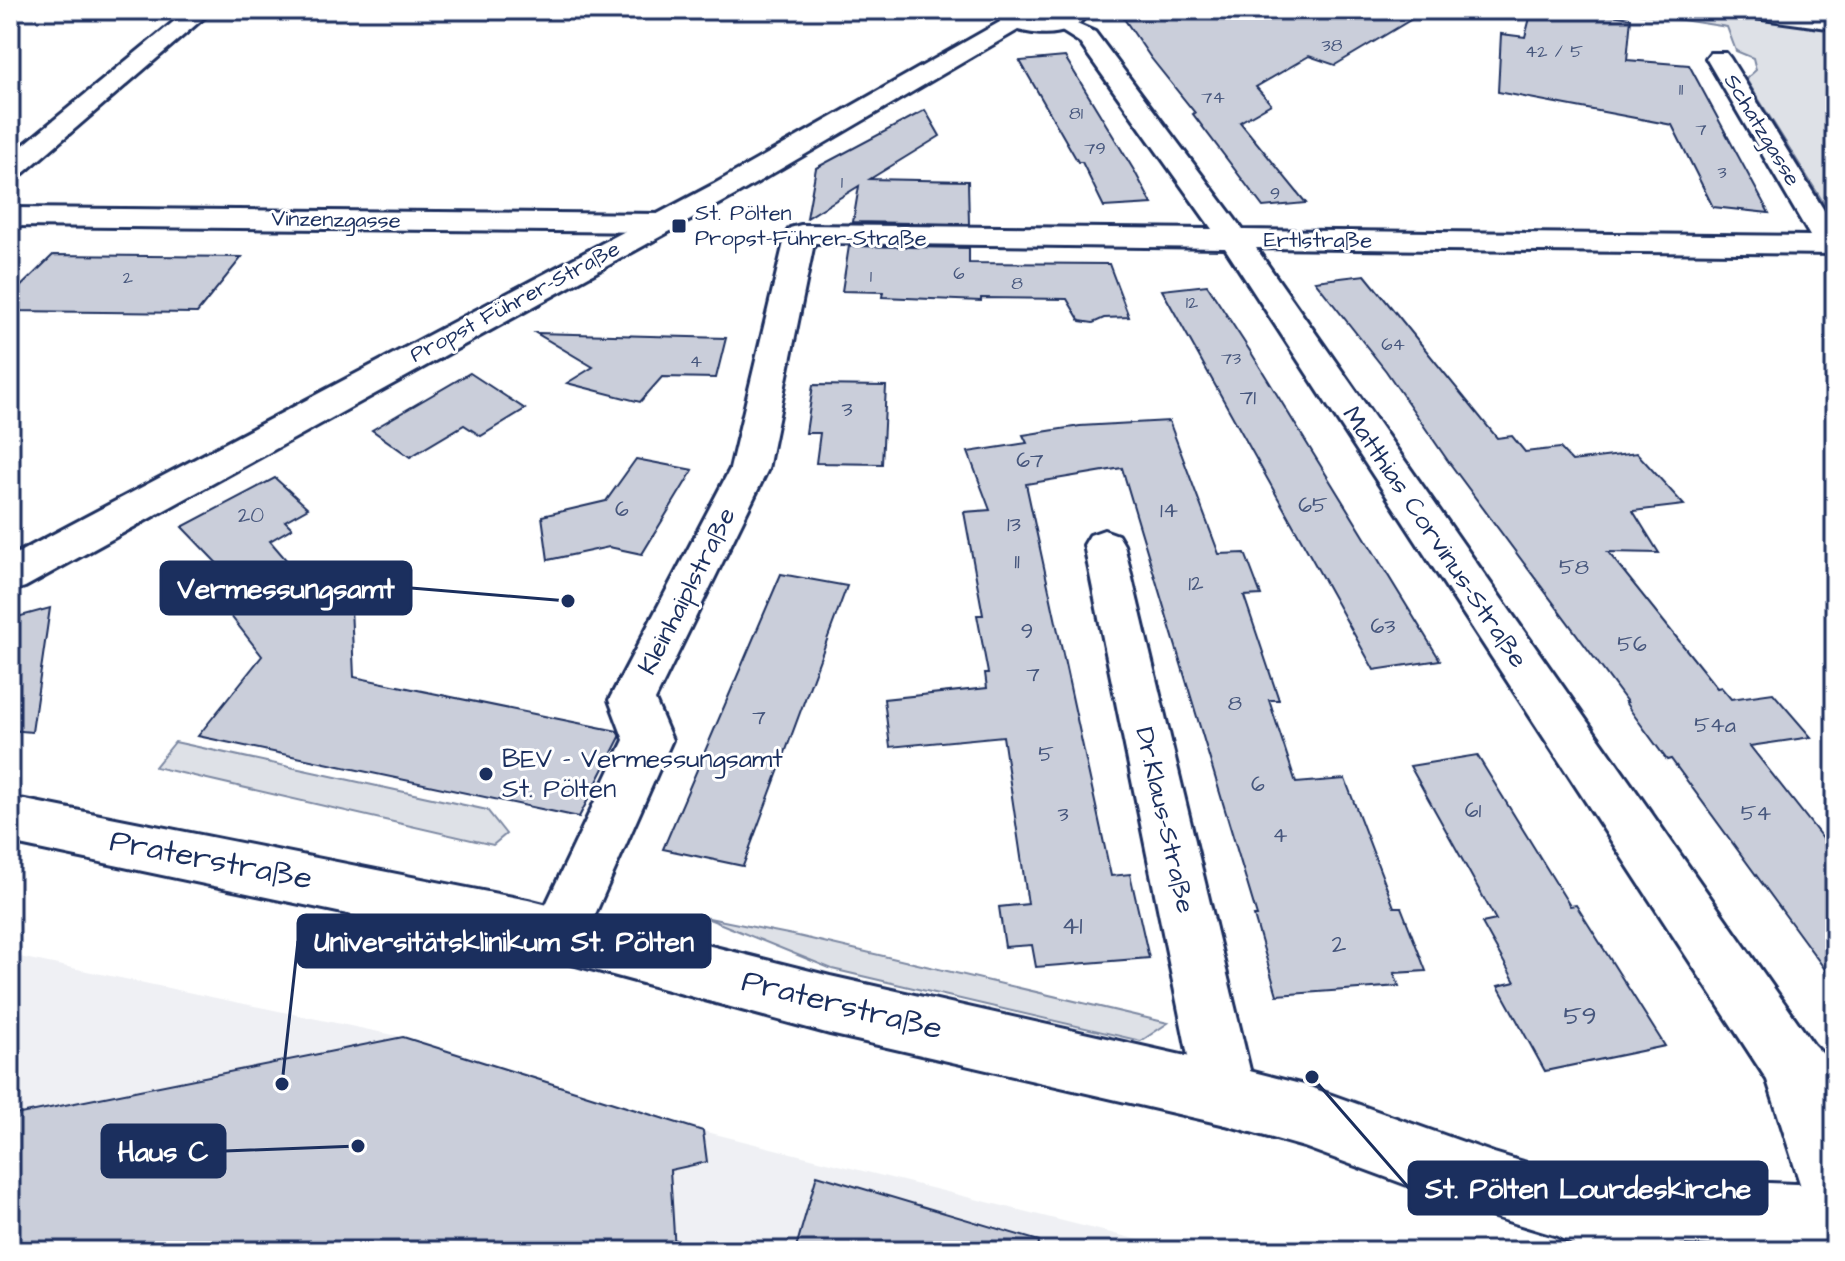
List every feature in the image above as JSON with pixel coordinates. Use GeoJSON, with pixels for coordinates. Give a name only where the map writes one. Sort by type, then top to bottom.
{"type":"FeatureCollection","features":[{"type":"Feature","properties":{"kind":"street"},"geometry":{"type":"LineString","coordinates":[[10,170],[202,10]]}},
{"type":"Feature","properties":{"kind":"street"},"geometry":{"type":"LineString","coordinates":[[1748,10],[1835,22]]}},
{"type":"Feature","properties":{"kind":"street"},"geometry":{"type":"LineString","coordinates":[[1012,16],[1034,27],[1068,17]]}},
{"type":"Feature","properties":{"kind":"street","name":"Propst Führer-Straße"},"geometry":{"type":"LineString","coordinates":[[10,576],[661,223],[1012,16]]}},
{"type":"Feature","properties":{"kind":"street","name":"Matthias Corvinus-Straße"},"geometry":{"type":"LineString","coordinates":[[1068,17],[1087,37],[1235,240],[1792,1065],[1835,1110]]}},
{"type":"Feature","properties":{"kind":"street","name":"Schatzgasse"},"geometry":{"type":"LineString","coordinates":[[1718,58],[1832,244]]}},
{"type":"Feature","properties":{"kind":"street","name":"Vinzenzgasse"},"geometry":{"type":"LineString","coordinates":[[10,217],[661,223]]}},
{"type":"Feature","properties":{"kind":"street","name":"Ertlstraße"},"geometry":{"type":"LineString","coordinates":[[801,234],[1832,244]]}},
{"type":"Feature","properties":{"kind":"street","name":"Kleinhaiplstraße"},"geometry":{"type":"LineString","coordinates":[[559,934],[648,740],[632,700],[749,469],[801,234]]}},
{"type":"Feature","properties":{"kind":"street","name":"Dr.Klaus-Straße"},"geometry":{"type":"LineString","coordinates":[[1104,545],[1226,1095]]}},
{"type":"Feature","properties":{"kind":"street","name":"Praterstraße"},"geometry":{"type":"LineString","coordinates":[[10,820],[209,858],[559,934],[830,1005],[1226,1095],[1304,1116],[1494,1185],[1570,1208],[1650,1251]]}},
{"type":"Feature","properties":{"kind":"street","name":"Matthias Corvinus-Straße"},"geometry":{"type":"LineString","coordinates":[[1792,1065],[1827,1218]]}},
{"type":"Feature","properties":{"kind":"street","name":"Praterstraße"},"geometry":{"type":"LineString","coordinates":[[1570,1208],[1827,1218]]}},
{"type":"Feature","properties":{"kind":"shaded area"},"geometry":{"type":"Polygon","coordinates":[[[1619,10],[1708,10],[1835,27],[1835,221],[1746,79],[1756,70],[1753,58],[1736,51],[1727,27],[1619,10]]]}},
{"type":"Feature","properties":{"kind":"shaded area"},"geometry":{"type":"Polygon","coordinates":[[[175,742],[487,810],[506,834],[493,845],[155,767],[175,742]]]}},
{"type":"Feature","properties":{"kind":"shaded area"},"geometry":{"type":"Polygon","coordinates":[[[704,917],[798,936],[1168,1023],[1141,1041],[832,969],[704,917]]]}},
{"type":"Feature","properties":{"kind":"shaded area"},"geometry":{"type":"Polygon","coordinates":[[[10,955],[403,1037],[703,1131],[1183,1251],[10,1251],[10,955]]]}},
{"type":"Feature","properties":{"kind":"building"},"geometry":{"type":"Polygon","coordinates":[[[1118,10],[1427,10],[1335,65],[1309,56],[1256,87],[1271,104],[1240,122],[1306,203],[1263,207],[1118,10]]]}},
{"type":"Feature","properties":{"kind":"building"},"geometry":{"type":"Polygon","coordinates":[[[1532,10],[1578,10],[1631,18],[1627,60],[1689,65],[1769,213],[1713,207],[1672,125],[1498,92],[1501,34],[1525,37],[1532,10]]]}},
{"type":"Feature","properties":{"kind":"building"},"geometry":{"type":"Polygon","coordinates":[[[1065,57],[1152,204],[1104,207],[1082,162],[1078,162],[1020,61],[1065,57]]]}},
{"type":"Feature","properties":{"kind":"building"},"geometry":{"type":"Polygon","coordinates":[[[925,110],[940,136],[870,179],[968,181],[969,224],[853,222],[859,186],[807,218],[816,168],[925,110]]]}},
{"type":"Feature","properties":{"kind":"building"},"geometry":{"type":"Polygon","coordinates":[[[849,246],[969,248],[969,263],[1109,264],[1129,317],[1104,318],[1093,323],[1080,321],[1067,299],[981,298],[981,301],[882,297],[883,292],[842,291],[849,246]]]}},
{"type":"Feature","properties":{"kind":"building"},"geometry":{"type":"Polygon","coordinates":[[[53,255],[242,257],[197,313],[10,311],[10,297],[53,255]]]}},
{"type":"Feature","properties":{"kind":"building"},"geometry":{"type":"Polygon","coordinates":[[[1365,275],[1497,438],[1512,436],[1525,452],[1560,448],[1572,461],[1637,453],[1684,505],[1633,511],[1659,553],[1608,552],[1717,688],[1721,687],[1731,699],[1773,693],[1811,737],[1750,746],[1835,854],[1835,983],[1671,759],[1667,760],[1631,711],[1386,371],[1315,281],[1365,275]]]}},
{"type":"Feature","properties":{"kind":"building"},"geometry":{"type":"Polygon","coordinates":[[[1207,285],[1440,660],[1374,670],[1162,290],[1207,285]]]}},
{"type":"Feature","properties":{"kind":"building"},"geometry":{"type":"Polygon","coordinates":[[[536,333],[726,338],[716,378],[662,377],[640,402],[567,383],[593,367],[536,333]]]}},
{"type":"Feature","properties":{"kind":"building"},"geometry":{"type":"Polygon","coordinates":[[[470,373],[525,409],[481,436],[464,425],[410,457],[372,430],[470,373]]]}},
{"type":"Feature","properties":{"kind":"building"},"geometry":{"type":"Polygon","coordinates":[[[813,385],[886,386],[882,464],[816,463],[820,433],[806,433],[813,385]]]}},
{"type":"Feature","properties":{"kind":"building"},"geometry":{"type":"Polygon","coordinates":[[[1169,421],[1219,554],[1245,553],[1261,595],[1244,596],[1279,700],[1269,700],[1296,783],[1345,779],[1394,907],[1401,907],[1426,971],[1394,973],[1399,986],[1277,995],[1254,916],[1257,916],[1122,468],[1026,484],[1111,876],[1130,874],[1149,958],[1036,967],[1032,945],[1005,947],[999,907],[1028,904],[1003,736],[890,747],[884,699],[987,688],[985,673],[988,673],[977,615],[983,615],[964,512],[990,510],[968,452],[1027,443],[1023,435],[1080,426],[1169,421]]]}},
{"type":"Feature","properties":{"kind":"building"},"geometry":{"type":"Polygon","coordinates":[[[636,459],[693,470],[642,554],[609,547],[548,560],[542,516],[606,501],[636,459]]]}},
{"type":"Feature","properties":{"kind":"building","name":"BEV - Vermessungsamt St. Pölten"},"geometry":{"type":"Polygon","coordinates":[[[275,478],[308,508],[285,521],[292,528],[270,541],[329,610],[351,606],[354,677],[617,731],[620,737],[579,817],[198,736],[262,656],[213,593],[234,581],[182,527],[275,478]]]}},
{"type":"Feature","properties":{"kind":"building"},"geometry":{"type":"Polygon","coordinates":[[[781,574],[847,586],[743,866],[663,849],[781,574]]]}},
{"type":"Feature","properties":{"kind":"building"},"geometry":{"type":"Polygon","coordinates":[[[50,608],[32,732],[10,730],[10,619],[50,608]]]}},
{"type":"Feature","properties":{"kind":"building"},"geometry":{"type":"Polygon","coordinates":[[[1477,755],[1570,906],[1576,905],[1665,1046],[1545,1071],[1498,986],[1515,982],[1482,923],[1496,920],[1410,766],[1477,755]]]}},
{"type":"Feature","properties":{"kind":"building"},"geometry":{"type":"Polygon","coordinates":[[[403,1037],[703,1131],[707,1162],[670,1170],[675,1251],[10,1251],[10,1116],[403,1037]]]}},
{"type":"Feature","properties":{"kind":"building"},"geometry":{"type":"Polygon","coordinates":[[[817,1175],[1039,1241],[1038,1251],[795,1251],[817,1175]]]}},
{"type":"Feature","properties":{"kind":"place","name":"St. Pölten Propst-Führer-Straße"},"geometry":{"type":"Point","coordinates":[679,226]}},
{"type":"Feature","properties":{"kind":"place","name":"Vermessungsamt"},"geometry":{"type":"Point","coordinates":[568,601]}},
{"type":"Feature","properties":{"kind":"place","name":"BEV - Vermessungsamt St. Pölten"},"geometry":{"type":"Point","coordinates":[486,774]}},
{"type":"Feature","properties":{"kind":"place","name":"St. Pölten Lourdeskirche"},"geometry":{"type":"Point","coordinates":[1312,1077]}},
{"type":"Feature","properties":{"kind":"place","name":"Universitätsklinikum St. Pölten"},"geometry":{"type":"Point","coordinates":[282,1084]}},
{"type":"Feature","properties":{"kind":"place","name":"Haus C"},"geometry":{"type":"Point","coordinates":[358,1146]}}]}
